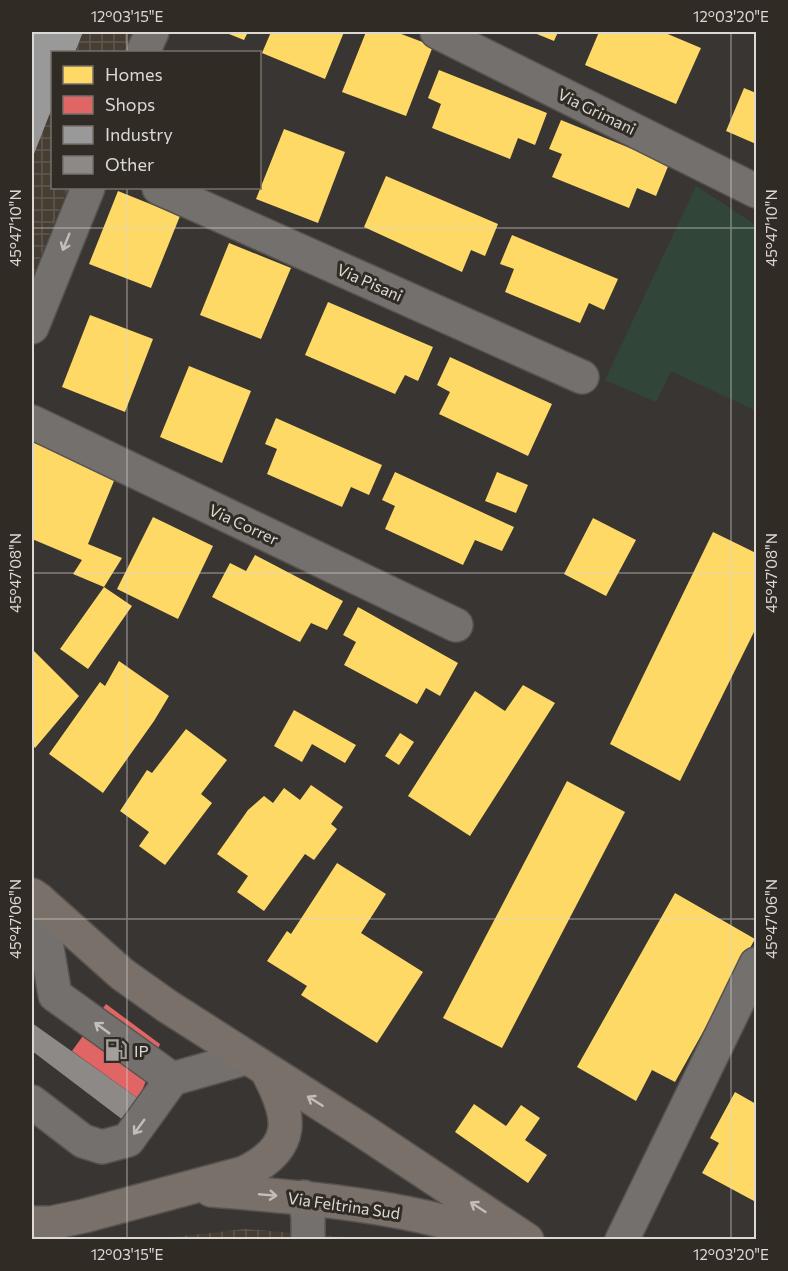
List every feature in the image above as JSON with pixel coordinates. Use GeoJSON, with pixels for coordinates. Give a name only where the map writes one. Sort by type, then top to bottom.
{"type":"FeatureCollection","features":[{"type":"Feature","properties":{"kind":"main road"},"geometry":{"type":"LineString","coordinates":[[34,896],[122,974],[256,1064],[360,1129],[527,1239]]}},
{"type":"Feature","properties":{"kind":"main road"},"geometry":{"type":"LineString","coordinates":[[32,1223],[51,1223],[84,1216],[244,1173],[271,1157],[284,1137],[284,1108],[279,1094],[256,1064]]}},
{"type":"Feature","properties":{"kind":"main road","name":"Via Feltrina Sud"},"geometry":{"type":"LineString","coordinates":[[189,1188],[304,1197],[423,1217],[460,1226],[488,1238]]}},
{"type":"Feature","properties":{"kind":"street"},"geometry":{"type":"LineString","coordinates":[[143,51],[152,32]]}},
{"type":"Feature","properties":{"kind":"street","name":"Via Grimani"},"geometry":{"type":"LineString","coordinates":[[437,32],[756,190]]}},
{"type":"Feature","properties":{"kind":"street"},"geometry":{"type":"LineString","coordinates":[[32,327],[88,189]]}},
{"type":"Feature","properties":{"kind":"street","name":"Via Pisani"},"geometry":{"type":"LineString","coordinates":[[161,189],[582,377]]}},
{"type":"Feature","properties":{"kind":"street","name":"Via Correr"},"geometry":{"type":"LineString","coordinates":[[32,422],[456,625]]}},
{"type":"Feature","properties":{"kind":"street"},"geometry":{"type":"LineString","coordinates":[[34,896],[43,985],[172,1079]]}},
{"type":"Feature","properties":{"kind":"street"},"geometry":{"type":"LineString","coordinates":[[622,1239],[756,964]]}},
{"type":"Feature","properties":{"kind":"street"},"geometry":{"type":"LineString","coordinates":[[32,1102],[83,1141],[102,1146],[128,1140],[172,1079],[256,1064]]}},
{"type":"Feature","properties":{"kind":"street"},"geometry":{"type":"LineString","coordinates":[[304,1197],[308,1217],[308,1239]]}},
{"type":"Feature","properties":{"kind":"street"},"geometry":{"type":"LineString","coordinates":[[36,1239],[84,1216]]}},
{"type":"Feature","properties":{"kind":"shaded area"},"geometry":{"type":"Polygon","coordinates":[[[32,32],[132,32],[123,51],[51,51],[51,189],[68,189],[32,278],[32,32]]]}},
{"type":"Feature","properties":{"kind":"shaded area"},"geometry":{"type":"Polygon","coordinates":[[[245,1229],[369,1239],[148,1240],[245,1229]]]}},
{"type":"Feature","properties":{"kind":"green space"},"geometry":{"type":"Polygon","coordinates":[[[696,186],[756,225],[756,411],[671,371],[656,402],[605,380],[696,186]]]}},
{"type":"Feature","properties":{"kind":"building: Homes"},"geometry":{"type":"Polygon","coordinates":[[[224,32],[248,32],[244,40],[224,32]]]}},
{"type":"Feature","properties":{"kind":"building: Homes"},"geometry":{"type":"Polygon","coordinates":[[[271,32],[344,32],[325,79],[262,53],[271,32]]]}},
{"type":"Feature","properties":{"kind":"building: Homes"},"geometry":{"type":"Polygon","coordinates":[[[366,32],[396,32],[433,46],[406,116],[342,92],[366,32]]]}},
{"type":"Feature","properties":{"kind":"building: Homes"},"geometry":{"type":"Polygon","coordinates":[[[532,32],[558,32],[554,41],[532,32]]]}},
{"type":"Feature","properties":{"kind":"building: Homes"},"geometry":{"type":"Polygon","coordinates":[[[599,32],[663,32],[701,48],[676,104],[585,65],[599,32]]]}},
{"type":"Feature","properties":{"kind":"building: Homes"},"geometry":{"type":"Polygon","coordinates":[[[439,70],[547,113],[535,145],[518,138],[510,159],[432,128],[441,104],[428,98],[439,70]]]}},
{"type":"Feature","properties":{"kind":"building: Homes"},"geometry":{"type":"Polygon","coordinates":[[[744,88],[756,93],[756,144],[726,131],[744,88]]]}},
{"type":"Feature","properties":{"kind":"building: Homes"},"geometry":{"type":"Polygon","coordinates":[[[561,120],[669,164],[656,196],[637,188],[629,208],[552,177],[562,154],[549,149],[561,120]]]}},
{"type":"Feature","properties":{"kind":"building: Homes"},"geometry":{"type":"Polygon","coordinates":[[[284,129],[345,152],[318,223],[256,199],[284,129]]]}},
{"type":"Feature","properties":{"kind":"building: Homes"},"geometry":{"type":"Polygon","coordinates":[[[386,176],[498,224],[485,256],[471,250],[462,272],[364,227],[386,176]]]}},
{"type":"Feature","properties":{"kind":"building: Homes"},"geometry":{"type":"Polygon","coordinates":[[[118,191],[180,216],[151,288],[89,264],[118,191]]]}},
{"type":"Feature","properties":{"kind":"building: Homes"},"geometry":{"type":"Polygon","coordinates":[[[512,235],[618,279],[604,310],[589,303],[580,323],[505,292],[514,269],[500,264],[512,235]]]}},
{"type":"Feature","properties":{"kind":"building: Homes"},"geometry":{"type":"Polygon","coordinates":[[[229,243],[291,268],[261,339],[200,315],[229,243]]]}},
{"type":"Feature","properties":{"kind":"building: Homes"},"geometry":{"type":"Polygon","coordinates":[[[328,302],[433,347],[418,381],[405,375],[395,394],[305,355],[328,302]]]}},
{"type":"Feature","properties":{"kind":"building: Homes"},"geometry":{"type":"Polygon","coordinates":[[[90,315],[153,339],[125,412],[62,387],[90,315]]]}},
{"type":"Feature","properties":{"kind":"building: Homes"},"geometry":{"type":"Polygon","coordinates":[[[450,357],[552,404],[528,456],[439,414],[450,392],[437,385],[450,357]]]}},
{"type":"Feature","properties":{"kind":"building: Homes"},"geometry":{"type":"Polygon","coordinates":[[[189,366],[251,391],[222,463],[160,437],[189,366]]]}},
{"type":"Feature","properties":{"kind":"building: Homes"},"geometry":{"type":"Polygon","coordinates":[[[276,418],[382,465],[369,495],[351,487],[342,507],[267,474],[277,449],[265,444],[276,418]]]}},
{"type":"Feature","properties":{"kind":"building: Homes"},"geometry":{"type":"Polygon","coordinates":[[[32,442],[116,476],[88,544],[122,558],[104,587],[73,574],[82,560],[32,539],[32,442]]]}},
{"type":"Feature","properties":{"kind":"building: Homes"},"geometry":{"type":"Polygon","coordinates":[[[395,472],[514,527],[502,551],[475,540],[463,565],[385,529],[395,506],[382,500],[395,472]]]}},
{"type":"Feature","properties":{"kind":"building: Homes"},"geometry":{"type":"Polygon","coordinates":[[[497,472],[528,485],[516,513],[485,501],[497,472]]]}},
{"type":"Feature","properties":{"kind":"building: Homes"},"geometry":{"type":"Polygon","coordinates":[[[153,517],[213,546],[178,619],[117,589],[153,517]]]}},
{"type":"Feature","properties":{"kind":"building: Homes"},"geometry":{"type":"Polygon","coordinates":[[[593,518],[636,540],[606,596],[564,574],[593,518]]]}},
{"type":"Feature","properties":{"kind":"building: Homes"},"geometry":{"type":"Polygon","coordinates":[[[713,532],[756,553],[756,628],[680,781],[610,744],[713,532]]]}},
{"type":"Feature","properties":{"kind":"building: Homes"},"geometry":{"type":"Polygon","coordinates":[[[255,555],[343,601],[327,630],[311,623],[300,642],[212,597],[230,563],[246,571],[255,555]]]}},
{"type":"Feature","properties":{"kind":"building: Homes"},"geometry":{"type":"Polygon","coordinates":[[[104,587],[132,606],[88,669],[60,649],[104,587]]]}},
{"type":"Feature","properties":{"kind":"building: Homes"},"geometry":{"type":"Polygon","coordinates":[[[358,607],[458,663],[440,696],[426,688],[417,704],[344,665],[356,642],[343,635],[358,607]]]}},
{"type":"Feature","properties":{"kind":"building: Homes"},"geometry":{"type":"Polygon","coordinates":[[[32,649],[79,696],[35,748],[32,744],[32,649]]]}},
{"type":"Feature","properties":{"kind":"building: Homes"},"geometry":{"type":"Polygon","coordinates":[[[119,661],[169,696],[103,793],[49,754],[100,682],[105,686],[119,661]]]}},
{"type":"Feature","properties":{"kind":"building: Homes"},"geometry":{"type":"Polygon","coordinates":[[[523,685],[555,703],[470,836],[408,796],[475,691],[505,711],[523,685]]]}},
{"type":"Feature","properties":{"kind":"building: Homes"},"geometry":{"type":"Polygon","coordinates":[[[294,710],[356,745],[345,763],[312,744],[302,762],[274,746],[294,710]]]}},
{"type":"Feature","properties":{"kind":"building: Homes"},"geometry":{"type":"Polygon","coordinates":[[[186,729],[227,760],[201,794],[212,803],[165,865],[139,846],[149,832],[120,811],[147,770],[152,773],[186,729]]]}},
{"type":"Feature","properties":{"kind":"building: Homes"},"geometry":{"type":"Polygon","coordinates":[[[400,733],[414,742],[399,765],[385,756],[400,733]]]}},
{"type":"Feature","properties":{"kind":"building: Homes"},"geometry":{"type":"Polygon","coordinates":[[[567,781],[625,812],[502,1048],[443,1018],[567,781]]]}},
{"type":"Feature","properties":{"kind":"building: Homes"},"geometry":{"type":"Polygon","coordinates":[[[311,785],[343,807],[331,824],[337,829],[314,860],[305,854],[264,911],[237,892],[248,876],[217,854],[248,810],[264,796],[273,803],[284,788],[300,800],[311,785]]]}},
{"type":"Feature","properties":{"kind":"building: Homes"},"geometry":{"type":"Polygon","coordinates":[[[337,863],[386,894],[361,933],[423,972],[377,1043],[301,995],[307,986],[267,961],[287,931],[291,934],[337,863]]]}},
{"type":"Feature","properties":{"kind":"building: Homes"},"geometry":{"type":"Polygon","coordinates":[[[675,893],[755,939],[675,1082],[652,1070],[636,1101],[577,1067],[675,893]]]}},
{"type":"Feature","properties":{"kind":"building: Homes"},"geometry":{"type":"Polygon","coordinates":[[[735,1092],[756,1104],[756,1196],[754,1201],[702,1173],[719,1143],[710,1138],[735,1092]]]}},
{"type":"Feature","properties":{"kind":"building: Homes"},"geometry":{"type":"Polygon","coordinates":[[[474,1104],[506,1126],[521,1105],[540,1118],[525,1140],[547,1155],[528,1183],[455,1132],[474,1104]]]}},
{"type":"Feature","properties":{"kind":"building: Shops"},"geometry":{"type":"Polygon","coordinates":[[[106,1004],[160,1044],[139,1099],[72,1051],[106,1004]]]}},
{"type":"Feature","properties":{"kind":"building: Industry"},"geometry":{"type":"Polygon","coordinates":[[[32,32],[83,32],[75,51],[51,51],[51,111],[32,159],[32,32]]]}},
{"type":"Feature","properties":{"kind":"building: Other"},"geometry":{"type":"Polygon","coordinates":[[[32,1023],[139,1099],[123,1120],[32,1051],[32,1023]]]}},
{"type":"Feature","properties":{"kind":"place","name":"IP"},"geometry":{"type":"Point","coordinates":[116,1050]}}]}
